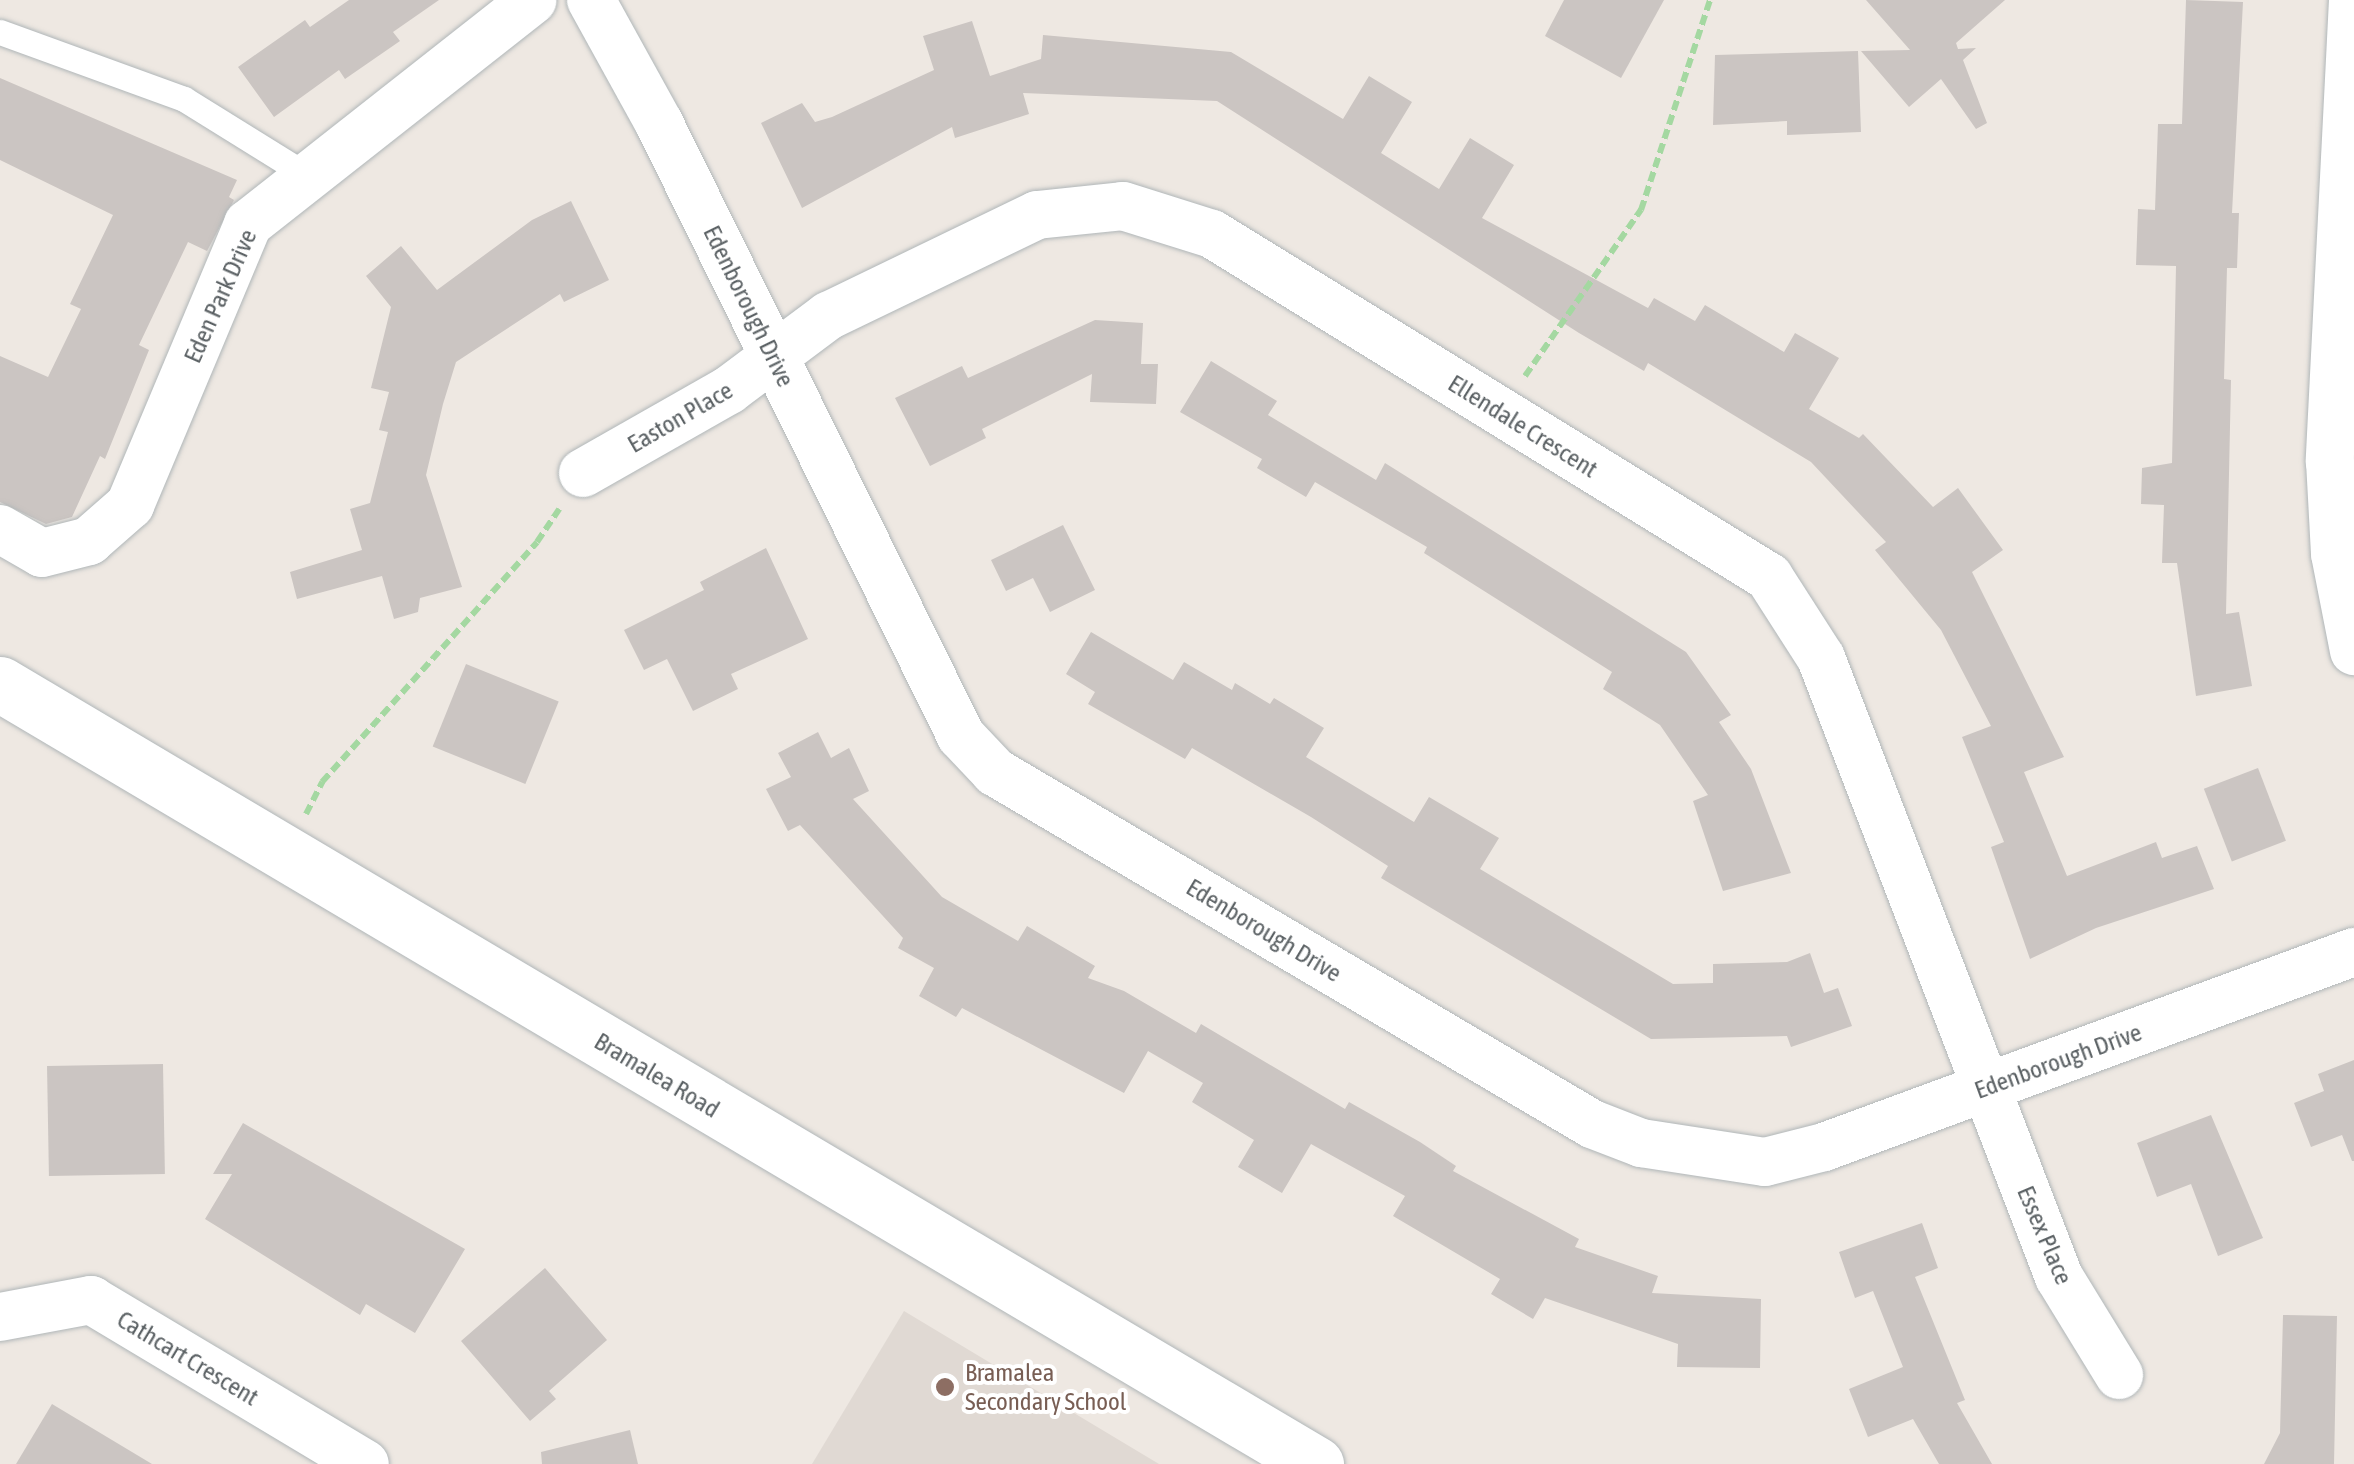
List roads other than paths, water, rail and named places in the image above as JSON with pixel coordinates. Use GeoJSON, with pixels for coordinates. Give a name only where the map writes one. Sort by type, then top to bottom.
{"type":"FeatureCollection","features":[{"type":"Feature","properties":{"kind":"main road","name":"Bramalea Road"},"geometry":{"type":"LineString","coordinates":[[0,684],[1316,1464]]}},
{"type":"Feature","properties":{"kind":"street","name":"Eden Park Drive"},"geometry":{"type":"LineString","coordinates":[[0,528],[42,553],[89,541],[130,505],[248,224],[532,0]]}},
{"type":"Feature","properties":{"kind":"street","name":"Edenborough Drive"},"geometry":{"type":"LineString","coordinates":[[591,0],[773,355],[961,736],[995,772],[1592,1124],[1641,1143],[1765,1162],[1985,1088],[2354,952]]}},
{"type":"Feature","properties":{"kind":"street"},"geometry":{"type":"LineString","coordinates":[[2353,0],[2330,461],[2335,554],[2354,650]]}},
{"type":"Feature","properties":{"kind":"street","name":"Ellendale Crescent"},"geometry":{"type":"LineString","coordinates":[[773,355],[828,316],[1037,215],[1123,206],[1212,234],[1769,577],[1820,658],[1985,1088]]}},
{"type":"Feature","properties":{"kind":"street","name":"Easton Place"},"geometry":{"type":"LineString","coordinates":[[583,473],[729,390],[773,355]]}},
{"type":"Feature","properties":{"kind":"street","name":"Essex Place"},"geometry":{"type":"LineString","coordinates":[[1985,1088],[2059,1277],[2119,1375]]}},
{"type":"Feature","properties":{"kind":"street","name":"Cathcart Crescent"},"geometry":{"type":"LineString","coordinates":[[0,1318],[92,1300],[366,1464]]}},
{"type":"Feature","properties":{"kind":"lane"},"geometry":{"type":"LineString","coordinates":[[0,32],[184,99],[308,176]]}},
{"type":"Feature","properties":{"kind":"place","name":"Bramalea Secondary School"},"geometry":{"type":"Point","coordinates":[945,1387]}}]}
